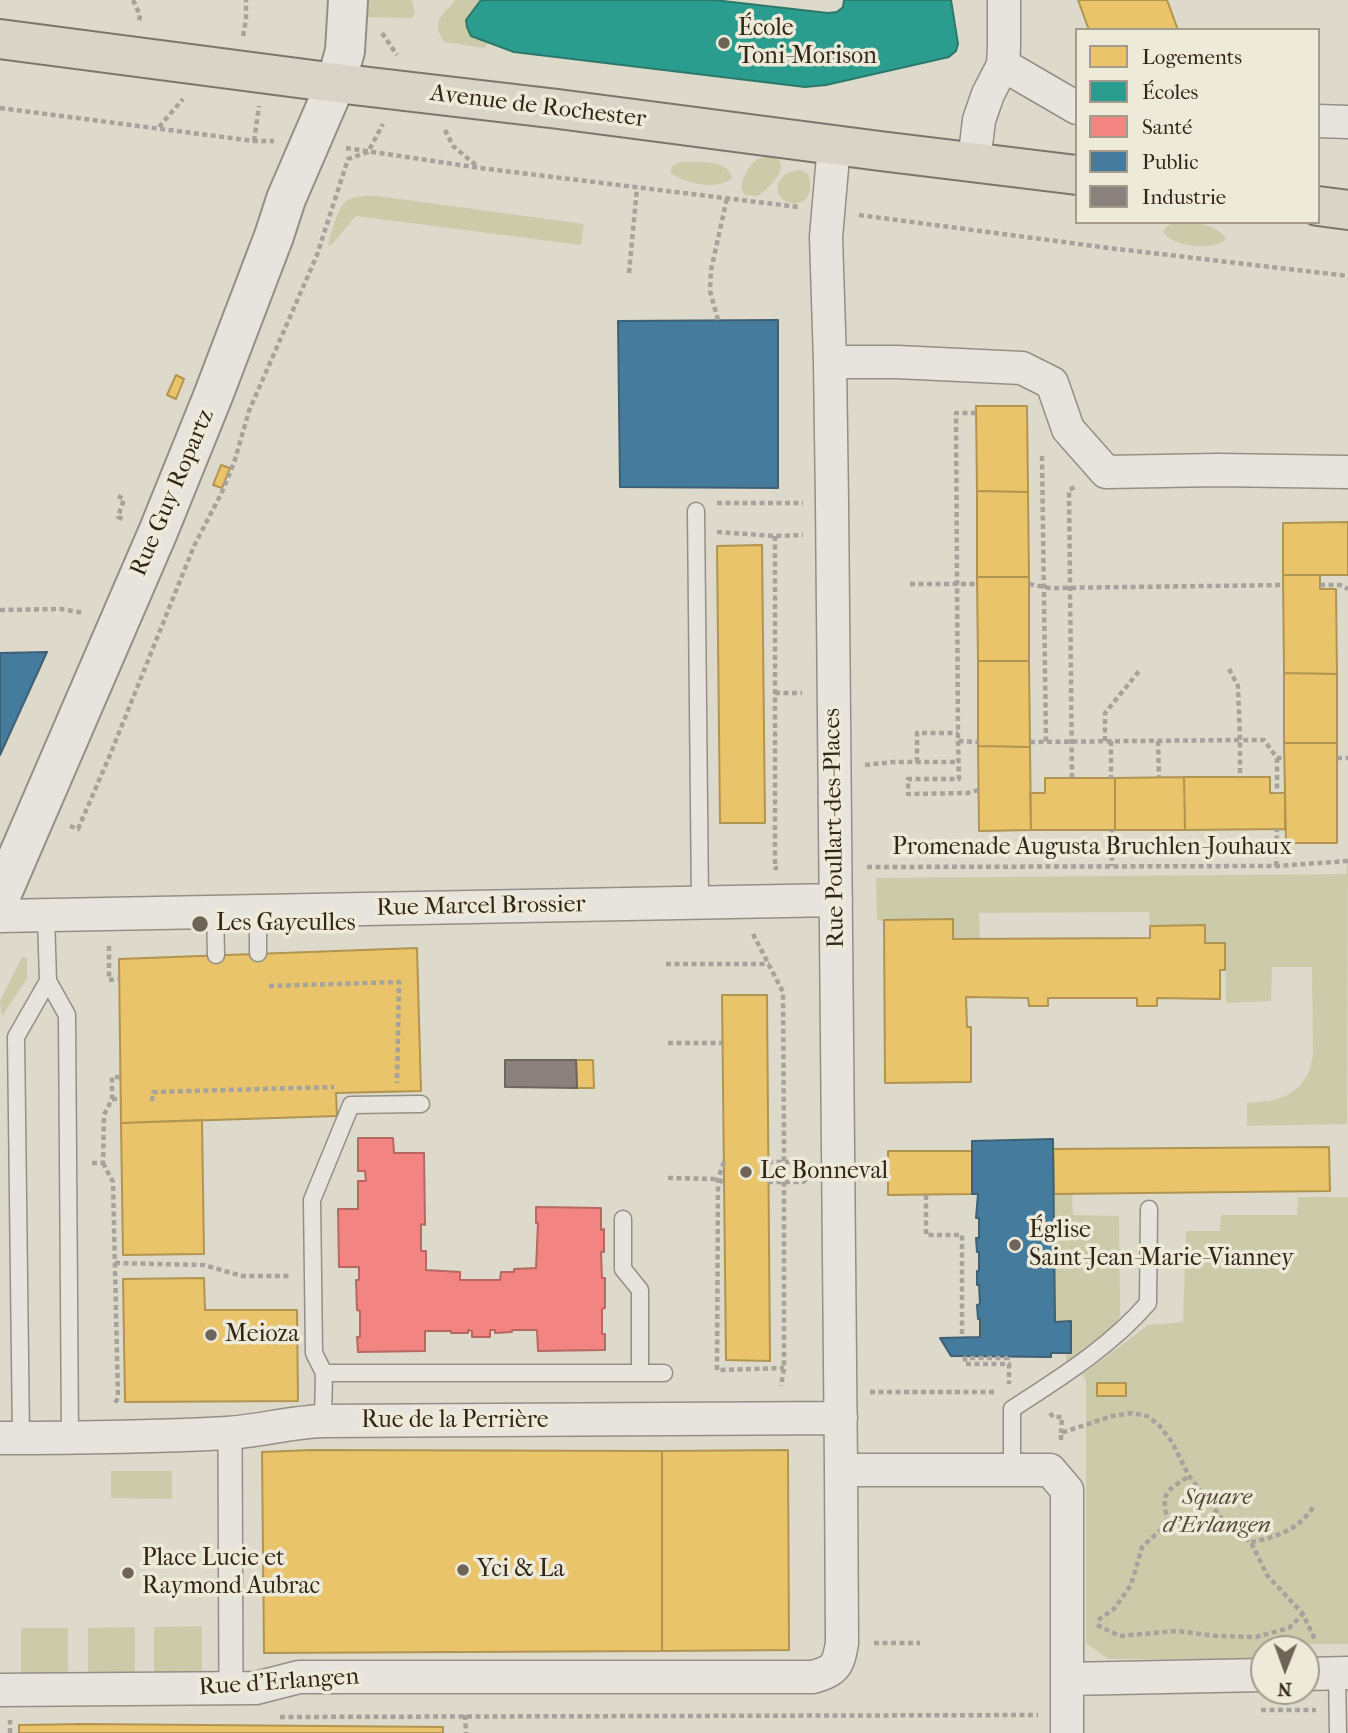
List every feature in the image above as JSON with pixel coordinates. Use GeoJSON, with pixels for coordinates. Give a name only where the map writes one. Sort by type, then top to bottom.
{"type":"FeatureCollection","features":[{"type":"Feature","properties":{"kind":"main road","name":"Avenue de Rochester"},"geometry":{"type":"LineString","coordinates":[[0,39],[1075,175]]}},
{"type":"Feature","properties":{"kind":"main road"},"geometry":{"type":"LineString","coordinates":[[1320,206],[1348,210]]}},
{"type":"Feature","properties":{"kind":"street","name":"Rue Guy Ropartz"},"geometry":{"type":"LineString","coordinates":[[0,898],[158,532],[213,396],[286,199],[336,83],[345,51],[348,0]]}},
{"type":"Feature","properties":{"kind":"street"},"geometry":{"type":"LineString","coordinates":[[974,162],[979,120],[988,94],[1003,65],[1004,0]]}},
{"type":"Feature","properties":{"kind":"street"},"geometry":{"type":"LineString","coordinates":[[1003,65],[1075,107]]}},
{"type":"Feature","properties":{"kind":"street"},"geometry":{"type":"LineString","coordinates":[[1320,121],[1348,122]]}},
{"type":"Feature","properties":{"kind":"street","name":"Rue Poullart-des-Places"},"geometry":{"type":"LineString","coordinates":[[834,145],[827,224],[842,1643]]}},
{"type":"Feature","properties":{"kind":"street"},"geometry":{"type":"LineString","coordinates":[[830,362],[1022,368],[1052,383],[1068,429],[1106,472],[1348,472]]}},
{"type":"Feature","properties":{"kind":"street","name":"Rue Marcel Brossier"},"geometry":{"type":"LineString","coordinates":[[0,916],[836,900]]}},
{"type":"Feature","properties":{"kind":"street","name":"Rue de la Perrière"},"geometry":{"type":"LineString","coordinates":[[70,1437],[230,1433],[323,1421],[841,1405]]}},
{"type":"Feature","properties":{"kind":"street"},"geometry":{"type":"LineString","coordinates":[[230,1433],[230,1689]]}},
{"type":"Feature","properties":{"kind":"street"},"geometry":{"type":"LineString","coordinates":[[11,1438],[70,1437]]}},
{"type":"Feature","properties":{"kind":"street"},"geometry":{"type":"LineString","coordinates":[[841,1470],[1050,1470],[1067,1490],[1067,1707],[1250,1677]]}},
{"type":"Feature","properties":{"kind":"street","name":"Rue d'Erlangen"},"geometry":{"type":"LineString","coordinates":[[5,1704],[256,1688],[299,1677],[813,1677],[828,1672],[839,1661],[842,1643]]}},
{"type":"Feature","properties":{"kind":"lane"},"geometry":{"type":"LineString","coordinates":[[700,902],[695,530],[702,507]]}},
{"type":"Feature","properties":{"kind":"lane"},"geometry":{"type":"LineString","coordinates":[[258,911],[258,953]]}},
{"type":"Feature","properties":{"kind":"lane"},"geometry":{"type":"LineString","coordinates":[[215,912],[216,955]]}},
{"type":"Feature","properties":{"kind":"lane"},"geometry":{"type":"LineString","coordinates":[[46,915],[48,981],[67,1015],[70,1437]]}},
{"type":"Feature","properties":{"kind":"lane"},"geometry":{"type":"LineString","coordinates":[[11,1438],[16,1037],[48,981]]}},
{"type":"Feature","properties":{"kind":"lane"},"geometry":{"type":"LineString","coordinates":[[323,1421],[324,1373],[314,1353],[312,1200],[351,1105],[421,1104]]}},
{"type":"Feature","properties":{"kind":"lane"},"geometry":{"type":"LineString","coordinates":[[1012,1469],[1012,1409],[1097,1352],[1149,1303],[1149,1209]]}},
{"type":"Feature","properties":{"kind":"lane"},"geometry":{"type":"LineString","coordinates":[[623,1219],[623,1269],[640,1290],[640,1373]]}},
{"type":"Feature","properties":{"kind":"lane"},"geometry":{"type":"LineString","coordinates":[[324,1373],[664,1373]]}},
{"type":"Feature","properties":{"kind":"lane"},"geometry":{"type":"LineString","coordinates":[[1327,1673],[1338,1733]]}},
{"type":"Feature","properties":{"kind":"path"},"geometry":{"type":"LineString","coordinates":[[132,0],[139,15],[139,22]]}},
{"type":"Feature","properties":{"kind":"path"},"geometry":{"type":"LineString","coordinates":[[243,37],[246,0]]}},
{"type":"Feature","properties":{"kind":"path"},"geometry":{"type":"LineString","coordinates":[[382,35],[397,55]]}},
{"type":"Feature","properties":{"kind":"path"},"geometry":{"type":"LineString","coordinates":[[254,141],[260,99]]}},
{"type":"Feature","properties":{"kind":"path"},"geometry":{"type":"LineString","coordinates":[[0,108],[254,141],[285,141]]}},
{"type":"Feature","properties":{"kind":"path"},"geometry":{"type":"LineString","coordinates":[[37,811],[78,829],[194,546],[234,463],[249,411],[317,254],[348,159],[368,152],[385,120]]}},
{"type":"Feature","properties":{"kind":"path"},"geometry":{"type":"LineString","coordinates":[[335,146],[480,168],[727,198],[827,224],[1109,248],[1348,276]]}},
{"type":"Feature","properties":{"kind":"path"},"geometry":{"type":"LineString","coordinates":[[629,273],[638,188]]}},
{"type":"Feature","properties":{"kind":"path"},"geometry":{"type":"LineString","coordinates":[[718,320],[710,290],[711,270],[727,198]]}},
{"type":"Feature","properties":{"kind":"path"},"geometry":{"type":"LineString","coordinates":[[976,413],[956,413],[959,779],[908,779],[908,794],[968,793],[979,790]]}},
{"type":"Feature","properties":{"kind":"path"},"geometry":{"type":"LineString","coordinates":[[1042,456],[1046,742]]}},
{"type":"Feature","properties":{"kind":"path"},"geometry":{"type":"LineString","coordinates":[[1072,778],[1069,490],[1106,472]]}},
{"type":"Feature","properties":{"kind":"path"},"geometry":{"type":"LineString","coordinates":[[702,507],[801,502]]}},
{"type":"Feature","properties":{"kind":"path"},"geometry":{"type":"LineString","coordinates":[[695,530],[804,536]]}},
{"type":"Feature","properties":{"kind":"path"},"geometry":{"type":"LineString","coordinates":[[775,536],[775,868]]}},
{"type":"Feature","properties":{"kind":"path"},"geometry":{"type":"LineString","coordinates":[[910,584],[978,584]]}},
{"type":"Feature","properties":{"kind":"path"},"geometry":{"type":"LineString","coordinates":[[1029,584],[1050,588],[1284,585]]}},
{"type":"Feature","properties":{"kind":"path"},"geometry":{"type":"LineString","coordinates":[[1320,585],[1340,585],[1348,589]]}},
{"type":"Feature","properties":{"kind":"path"},"geometry":{"type":"LineString","coordinates":[[0,610],[61,608],[120,619]]}},
{"type":"Feature","properties":{"kind":"path"},"geometry":{"type":"LineString","coordinates":[[1229,669],[1238,686],[1241,777]]}},
{"type":"Feature","properties":{"kind":"path"},"geometry":{"type":"LineString","coordinates":[[1111,778],[1105,713],[1140,670]]}},
{"type":"Feature","properties":{"kind":"path"},"geometry":{"type":"LineString","coordinates":[[775,693],[804,693]]}},
{"type":"Feature","properties":{"kind":"path"},"geometry":{"type":"LineString","coordinates":[[917,762],[917,733],[958,733]]}},
{"type":"Feature","properties":{"kind":"path"},"geometry":{"type":"LineString","coordinates":[[1030,742],[1264,740],[1277,758],[1277,793]]}},
{"type":"Feature","properties":{"kind":"path"},"geometry":{"type":"LineString","coordinates":[[958,741],[978,742]]}},
{"type":"Feature","properties":{"kind":"path"},"geometry":{"type":"LineString","coordinates":[[1158,741],[1159,778]]}},
{"type":"Feature","properties":{"kind":"path"},"geometry":{"type":"LineString","coordinates":[[1277,758],[1284,758]]}},
{"type":"Feature","properties":{"kind":"path"},"geometry":{"type":"LineString","coordinates":[[1337,758],[1348,758]]}},
{"type":"Feature","properties":{"kind":"path"},"geometry":{"type":"LineString","coordinates":[[858,766],[893,762],[959,762]]}},
{"type":"Feature","properties":{"kind":"path"},"geometry":{"type":"LineString","coordinates":[[1276,866],[1277,829]]}},
{"type":"Feature","properties":{"kind":"path"},"geometry":{"type":"LineString","coordinates":[[1112,830],[1112,866]]}},
{"type":"Feature","properties":{"kind":"path","name":"Promenade Augusta Bruchlen-Jouhaux"},"geometry":{"type":"LineString","coordinates":[[835,867],[1276,866],[1348,861]]}},
{"type":"Feature","properties":{"kind":"path"},"geometry":{"type":"LineString","coordinates":[[751,931],[783,992],[784,1368],[781,1387]]}},
{"type":"Feature","properties":{"kind":"path"},"geometry":{"type":"LineString","coordinates":[[666,964],[769,964]]}},
{"type":"Feature","properties":{"kind":"path"},"geometry":{"type":"LineString","coordinates":[[270,986],[399,982],[397,1085]]}},
{"type":"Feature","properties":{"kind":"path"},"geometry":{"type":"LineString","coordinates":[[668,1043],[722,1043]]}},
{"type":"Feature","properties":{"kind":"path"},"geometry":{"type":"LineString","coordinates":[[120,1077],[112,1077],[113,1099],[120,1099]]}},
{"type":"Feature","properties":{"kind":"path"},"geometry":{"type":"LineString","coordinates":[[152,1101],[153,1092],[342,1087]]}},
{"type":"Feature","properties":{"kind":"path"},"geometry":{"type":"LineString","coordinates":[[768,1161],[800,1161],[816,1172],[803,1182],[768,1182]]}},
{"type":"Feature","properties":{"kind":"path"},"geometry":{"type":"LineString","coordinates":[[724,1162],[721,1181],[717,1370],[784,1368]]}},
{"type":"Feature","properties":{"kind":"path"},"geometry":{"type":"LineString","coordinates":[[103,1163],[113,1182],[118,1398],[110,1411]]}},
{"type":"Feature","properties":{"kind":"path"},"geometry":{"type":"LineString","coordinates":[[668,1178],[721,1181]]}},
{"type":"Feature","properties":{"kind":"path"},"geometry":{"type":"LineString","coordinates":[[926,1195],[926,1235],[962,1235],[962,1338]]}},
{"type":"Feature","properties":{"kind":"path"},"geometry":{"type":"LineString","coordinates":[[115,1263],[204,1265],[242,1276],[295,1276]]}},
{"type":"Feature","properties":{"kind":"path"},"geometry":{"type":"LineString","coordinates":[[841,1405],[1009,1392],[1009,1364],[965,1364],[965,1358],[1008,1357]]}},
{"type":"Feature","properties":{"kind":"path"},"geometry":{"type":"LineString","coordinates":[[1038,1392],[1053,1417],[1062,1417],[1060,1450],[1050,1470]]}},
{"type":"Feature","properties":{"kind":"path"},"geometry":{"type":"LineString","coordinates":[[1061,1433],[1112,1416],[1132,1413],[1147,1416],[1158,1424],[1172,1441],[1189,1476],[1231,1529],[1251,1542],[1267,1575],[1303,1614],[1327,1673]]}},
{"type":"Feature","properties":{"kind":"path"},"geometry":{"type":"LineString","coordinates":[[1168,1523],[1163,1502],[1167,1490],[1189,1476]]}},
{"type":"Feature","properties":{"kind":"path"},"geometry":{"type":"LineString","coordinates":[[1251,1542],[1269,1539],[1295,1527],[1308,1516],[1313,1507]]}},
{"type":"Feature","properties":{"kind":"path"},"geometry":{"type":"LineString","coordinates":[[1168,1523],[1195,1527],[1223,1520]]}},
{"type":"Feature","properties":{"kind":"path"},"geometry":{"type":"LineString","coordinates":[[1168,1523],[1142,1547],[1131,1585],[1114,1609],[1093,1623],[1120,1636],[1177,1631],[1256,1637],[1289,1628],[1303,1614]]}},
{"type":"Feature","properties":{"kind":"path"},"geometry":{"type":"LineString","coordinates":[[842,1643],[920,1643]]}},
{"type":"Feature","properties":{"kind":"path"},"geometry":{"type":"LineString","coordinates":[[5,1704],[10,1733]]}},
{"type":"Feature","properties":{"kind":"path"},"geometry":{"type":"LineString","coordinates":[[272,1717],[1051,1715],[1067,1707]]}},
{"type":"Feature","properties":{"kind":"path"},"geometry":{"type":"LineString","coordinates":[[465,1716],[466,1733]]}},
{"type":"Feature","properties":{"kind":"green space"},"geometry":{"type":"Polygon","coordinates":[[[366,0],[412,0],[415,14],[412,18],[366,17],[366,0]]]}},
{"type":"Feature","properties":{"kind":"green space"},"geometry":{"type":"Polygon","coordinates":[[[455,0],[481,0],[466,20],[471,36],[488,42],[485,48],[444,42],[438,29],[439,20],[455,0]]]}},
{"type":"Feature","properties":{"kind":"green space"},"geometry":{"type":"Polygon","coordinates":[[[771,155],[781,164],[778,176],[758,196],[745,195],[741,189],[747,171],[759,158],[771,155]]]}},
{"type":"Feature","properties":{"kind":"green space"},"geometry":{"type":"Polygon","coordinates":[[[682,162],[719,164],[730,172],[732,178],[710,185],[684,180],[671,173],[672,167],[682,162]]]}},
{"type":"Feature","properties":{"kind":"green space"},"geometry":{"type":"Polygon","coordinates":[[[801,170],[808,174],[810,188],[807,197],[801,202],[785,201],[778,188],[781,179],[787,173],[801,170]]]}},
{"type":"Feature","properties":{"kind":"green space"},"geometry":{"type":"Polygon","coordinates":[[[364,196],[584,224],[581,245],[356,216],[328,246],[343,204],[350,199],[364,196]]]}},
{"type":"Feature","properties":{"kind":"green space"},"geometry":{"type":"Polygon","coordinates":[[[1199,224],[1212,227],[1226,239],[1212,245],[1183,244],[1174,241],[1163,231],[1169,225],[1199,224]]]}},
{"type":"Feature","properties":{"kind":"green space"},"geometry":{"type":"Polygon","coordinates":[[[1348,856],[1347,1124],[1247,1126],[1247,1103],[1286,1096],[1300,1086],[1309,1072],[1313,1054],[1312,967],[1272,967],[1271,1001],[1226,1003],[1225,943],[1205,943],[1205,925],[1150,926],[1149,912],[979,913],[980,939],[953,939],[877,920],[876,878],[1346,874],[1348,856]]]}},
{"type":"Feature","properties":{"kind":"green space"},"geometry":{"type":"Polygon","coordinates":[[[22,957],[27,958],[27,979],[2,1016],[0,1001],[22,957]]]}},
{"type":"Feature","properties":{"kind":"green space"},"geometry":{"type":"Polygon","coordinates":[[[1054,1194],[1072,1194],[1073,1215],[1119,1216],[1120,1316],[1104,1336],[1066,1364],[1066,1353],[1071,1353],[1070,1321],[1055,1322],[1054,1194]]]}},
{"type":"Feature","properties":{"kind":"green space","name":"Square d'Erlangen"},"geometry":{"type":"Polygon","coordinates":[[[1298,1197],[1348,1197],[1348,1644],[1320,1644],[1320,1635],[1250,1635],[1250,1660],[1108,1659],[1086,1643],[1086,1380],[1082,1375],[1148,1325],[1183,1322],[1186,1231],[1220,1231],[1221,1215],[1297,1215],[1298,1197]]]}},
{"type":"Feature","properties":{"kind":"green space"},"geometry":{"type":"Polygon","coordinates":[[[111,1471],[172,1471],[172,1499],[111,1498],[111,1471]]]}},
{"type":"Feature","properties":{"kind":"green space"},"geometry":{"type":"Polygon","coordinates":[[[202,1626],[202,1674],[154,1674],[154,1627],[202,1626]]]}},
{"type":"Feature","properties":{"kind":"green space"},"geometry":{"type":"Polygon","coordinates":[[[135,1627],[135,1675],[88,1675],[88,1628],[135,1627]]]}},
{"type":"Feature","properties":{"kind":"green space"},"geometry":{"type":"Polygon","coordinates":[[[21,1628],[68,1628],[68,1675],[21,1675],[21,1628]]]}},
{"type":"Feature","properties":{"kind":"building: Logements"},"geometry":{"type":"Polygon","coordinates":[[[1078,0],[1167,0],[1177,28],[1088,28],[1078,0]]]}},
{"type":"Feature","properties":{"kind":"building: Logements"},"geometry":{"type":"Polygon","coordinates":[[[176,375],[184,379],[176,399],[167,395],[176,375]]]}},
{"type":"Feature","properties":{"kind":"building: Logements"},"geometry":{"type":"Polygon","coordinates":[[[976,406],[1027,406],[1028,492],[977,491],[976,406]]]}},
{"type":"Feature","properties":{"kind":"building: Logements"},"geometry":{"type":"Polygon","coordinates":[[[221,465],[230,468],[222,488],[213,485],[221,465]]]}},
{"type":"Feature","properties":{"kind":"building: Logements"},"geometry":{"type":"Polygon","coordinates":[[[977,491],[1028,492],[1029,577],[977,577],[977,491]]]}},
{"type":"Feature","properties":{"kind":"building: Logements"},"geometry":{"type":"Polygon","coordinates":[[[1348,522],[1348,575],[1283,575],[1283,523],[1348,522]]]}},
{"type":"Feature","properties":{"kind":"building: Logements"},"geometry":{"type":"Polygon","coordinates":[[[762,545],[765,823],[720,823],[717,546],[762,545]]]}},
{"type":"Feature","properties":{"kind":"building: Logements"},"geometry":{"type":"Polygon","coordinates":[[[1283,575],[1320,575],[1320,589],[1336,589],[1337,674],[1284,673],[1283,575]]]}},
{"type":"Feature","properties":{"kind":"building: Logements"},"geometry":{"type":"Polygon","coordinates":[[[977,577],[1029,577],[1029,661],[978,661],[977,577]]]}},
{"type":"Feature","properties":{"kind":"building: Logements"},"geometry":{"type":"Polygon","coordinates":[[[978,661],[1029,661],[1030,747],[978,746],[978,661]]]}},
{"type":"Feature","properties":{"kind":"building: Logements"},"geometry":{"type":"Polygon","coordinates":[[[1284,673],[1337,674],[1337,743],[1284,743],[1284,673]]]}},
{"type":"Feature","properties":{"kind":"building: Logements"},"geometry":{"type":"Polygon","coordinates":[[[1284,743],[1337,743],[1337,843],[1286,843],[1284,743]]]}},
{"type":"Feature","properties":{"kind":"building: Logements"},"geometry":{"type":"Polygon","coordinates":[[[978,746],[1030,747],[1031,830],[979,831],[978,746]]]}},
{"type":"Feature","properties":{"kind":"building: Logements"},"geometry":{"type":"Polygon","coordinates":[[[1184,777],[1185,830],[1115,830],[1115,778],[1184,777]]]}},
{"type":"Feature","properties":{"kind":"building: Logements"},"geometry":{"type":"Polygon","coordinates":[[[1184,777],[1270,777],[1270,793],[1285,793],[1285,829],[1185,830],[1184,777]]]}},
{"type":"Feature","properties":{"kind":"building: Logements"},"geometry":{"type":"Polygon","coordinates":[[[1045,778],[1115,778],[1115,830],[1031,830],[1030,793],[1045,793],[1045,778]]]}},
{"type":"Feature","properties":{"kind":"building: Logements"},"geometry":{"type":"Polygon","coordinates":[[[953,919],[953,939],[1150,938],[1150,926],[1205,925],[1205,943],[1225,943],[1225,970],[1220,970],[1220,999],[1157,998],[1157,1006],[1137,1006],[1137,998],[1048,998],[1048,1006],[1029,1006],[1028,998],[966,997],[967,1027],[971,1027],[971,1082],[885,1083],[884,920],[953,919]]]}},
{"type":"Feature","properties":{"kind":"building: Logements"},"geometry":{"type":"Polygon","coordinates":[[[417,948],[421,1091],[336,1093],[337,1116],[121,1123],[119,959],[417,948]]]}},
{"type":"Feature","properties":{"kind":"building: Logements","name":"Le Bonneval"},"geometry":{"type":"Polygon","coordinates":[[[722,995],[767,995],[770,1361],[726,1360],[722,995]]]}},
{"type":"Feature","properties":{"kind":"building: Logements"},"geometry":{"type":"Polygon","coordinates":[[[576,1060],[593,1060],[594,1088],[577,1088],[576,1060]]]}},
{"type":"Feature","properties":{"kind":"building: Logements","name":"Meioza"},"geometry":{"type":"Polygon","coordinates":[[[202,1120],[204,1254],[123,1255],[121,1123],[202,1120]]]}},
{"type":"Feature","properties":{"kind":"building: Logements"},"geometry":{"type":"Polygon","coordinates":[[[1329,1147],[1330,1191],[1054,1194],[1053,1149],[1329,1147]]]}},
{"type":"Feature","properties":{"kind":"building: Logements"},"geometry":{"type":"Polygon","coordinates":[[[888,1151],[972,1151],[972,1194],[888,1195],[888,1151]]]}},
{"type":"Feature","properties":{"kind":"building: Logements","name":"Meioza"},"geometry":{"type":"Polygon","coordinates":[[[204,1278],[205,1310],[297,1310],[298,1401],[125,1402],[123,1279],[204,1278]]]}},
{"type":"Feature","properties":{"kind":"building: Logements"},"geometry":{"type":"Polygon","coordinates":[[[1097,1383],[1126,1383],[1126,1396],[1097,1396],[1097,1383]]]}},
{"type":"Feature","properties":{"kind":"building: Logements"},"geometry":{"type":"Polygon","coordinates":[[[788,1450],[789,1650],[662,1651],[662,1451],[788,1450]]]}},
{"type":"Feature","properties":{"kind":"building: Logements","name":"Yci & La"},"geometry":{"type":"Polygon","coordinates":[[[662,1451],[662,1651],[264,1653],[262,1452],[662,1451]]]}},
{"type":"Feature","properties":{"kind":"building: Logements"},"geometry":{"type":"Polygon","coordinates":[[[19,1725],[443,1727],[443,1733],[19,1733],[19,1725]]]}},
{"type":"Feature","properties":{"kind":"building: Écoles","name":"École Toni-Morison"},"geometry":{"type":"Polygon","coordinates":[[[481,0],[714,0],[828,13],[837,12],[843,7],[844,0],[951,0],[958,44],[956,51],[949,57],[826,85],[805,87],[514,52],[471,36],[466,20],[481,0]]]}},
{"type":"Feature","properties":{"kind":"building: Santé"},"geometry":{"type":"Polygon","coordinates":[[[358,1138],[393,1138],[394,1153],[424,1153],[425,1225],[421,1224],[421,1251],[426,1251],[426,1270],[460,1272],[460,1280],[500,1280],[501,1272],[536,1268],[536,1207],[601,1208],[601,1230],[604,1229],[602,1278],[605,1278],[602,1334],[605,1334],[605,1350],[538,1351],[537,1330],[495,1333],[495,1330],[490,1330],[490,1337],[472,1337],[472,1331],[468,1330],[468,1333],[425,1331],[425,1351],[358,1352],[360,1311],[357,1310],[356,1280],[359,1280],[359,1267],[339,1267],[338,1209],[358,1209],[358,1181],[366,1181],[365,1171],[358,1171],[358,1138]]]}},
{"type":"Feature","properties":{"kind":"building: Public"},"geometry":{"type":"Polygon","coordinates":[[[778,320],[778,488],[620,487],[618,321],[778,320]]]}},
{"type":"Feature","properties":{"kind":"building: Public"},"geometry":{"type":"Polygon","coordinates":[[[47,652],[0,755],[0,653],[47,652]]]}},
{"type":"Feature","properties":{"kind":"building: Public","name":"Église Saint-Jean-Marie-Vianney"},"geometry":{"type":"Polygon","coordinates":[[[1053,1139],[1055,1322],[1071,1321],[1071,1353],[1051,1353],[1051,1357],[951,1356],[940,1338],[980,1337],[977,1305],[980,1304],[977,1285],[979,1252],[976,1238],[979,1238],[979,1218],[976,1218],[978,1194],[972,1194],[972,1141],[1053,1139]]]}},
{"type":"Feature","properties":{"kind":"building: Industrie"},"geometry":{"type":"Polygon","coordinates":[[[505,1060],[576,1060],[577,1088],[505,1087],[505,1060]]]}},
{"type":"Feature","properties":{"kind":"place","name":"École Toni-Morison"},"geometry":{"type":"Point","coordinates":[724,43]}},
{"type":"Feature","properties":{"kind":"place","name":"Les Gayeulles"},"geometry":{"type":"Point","coordinates":[200,924]}},
{"type":"Feature","properties":{"kind":"place","name":"Le Bonneval"},"geometry":{"type":"Point","coordinates":[746,1172]}},
{"type":"Feature","properties":{"kind":"place","name":"Église Saint-Jean-Marie-Vianney"},"geometry":{"type":"Point","coordinates":[1015,1245]}},
{"type":"Feature","properties":{"kind":"place","name":"Meioza"},"geometry":{"type":"Point","coordinates":[211,1335]}},
{"type":"Feature","properties":{"kind":"place","name":"Yci & La"},"geometry":{"type":"Point","coordinates":[463,1570]}},
{"type":"Feature","properties":{"kind":"place","name":"Place Lucie et Raymond Aubrac"},"geometry":{"type":"Point","coordinates":[128,1573]}}]}
